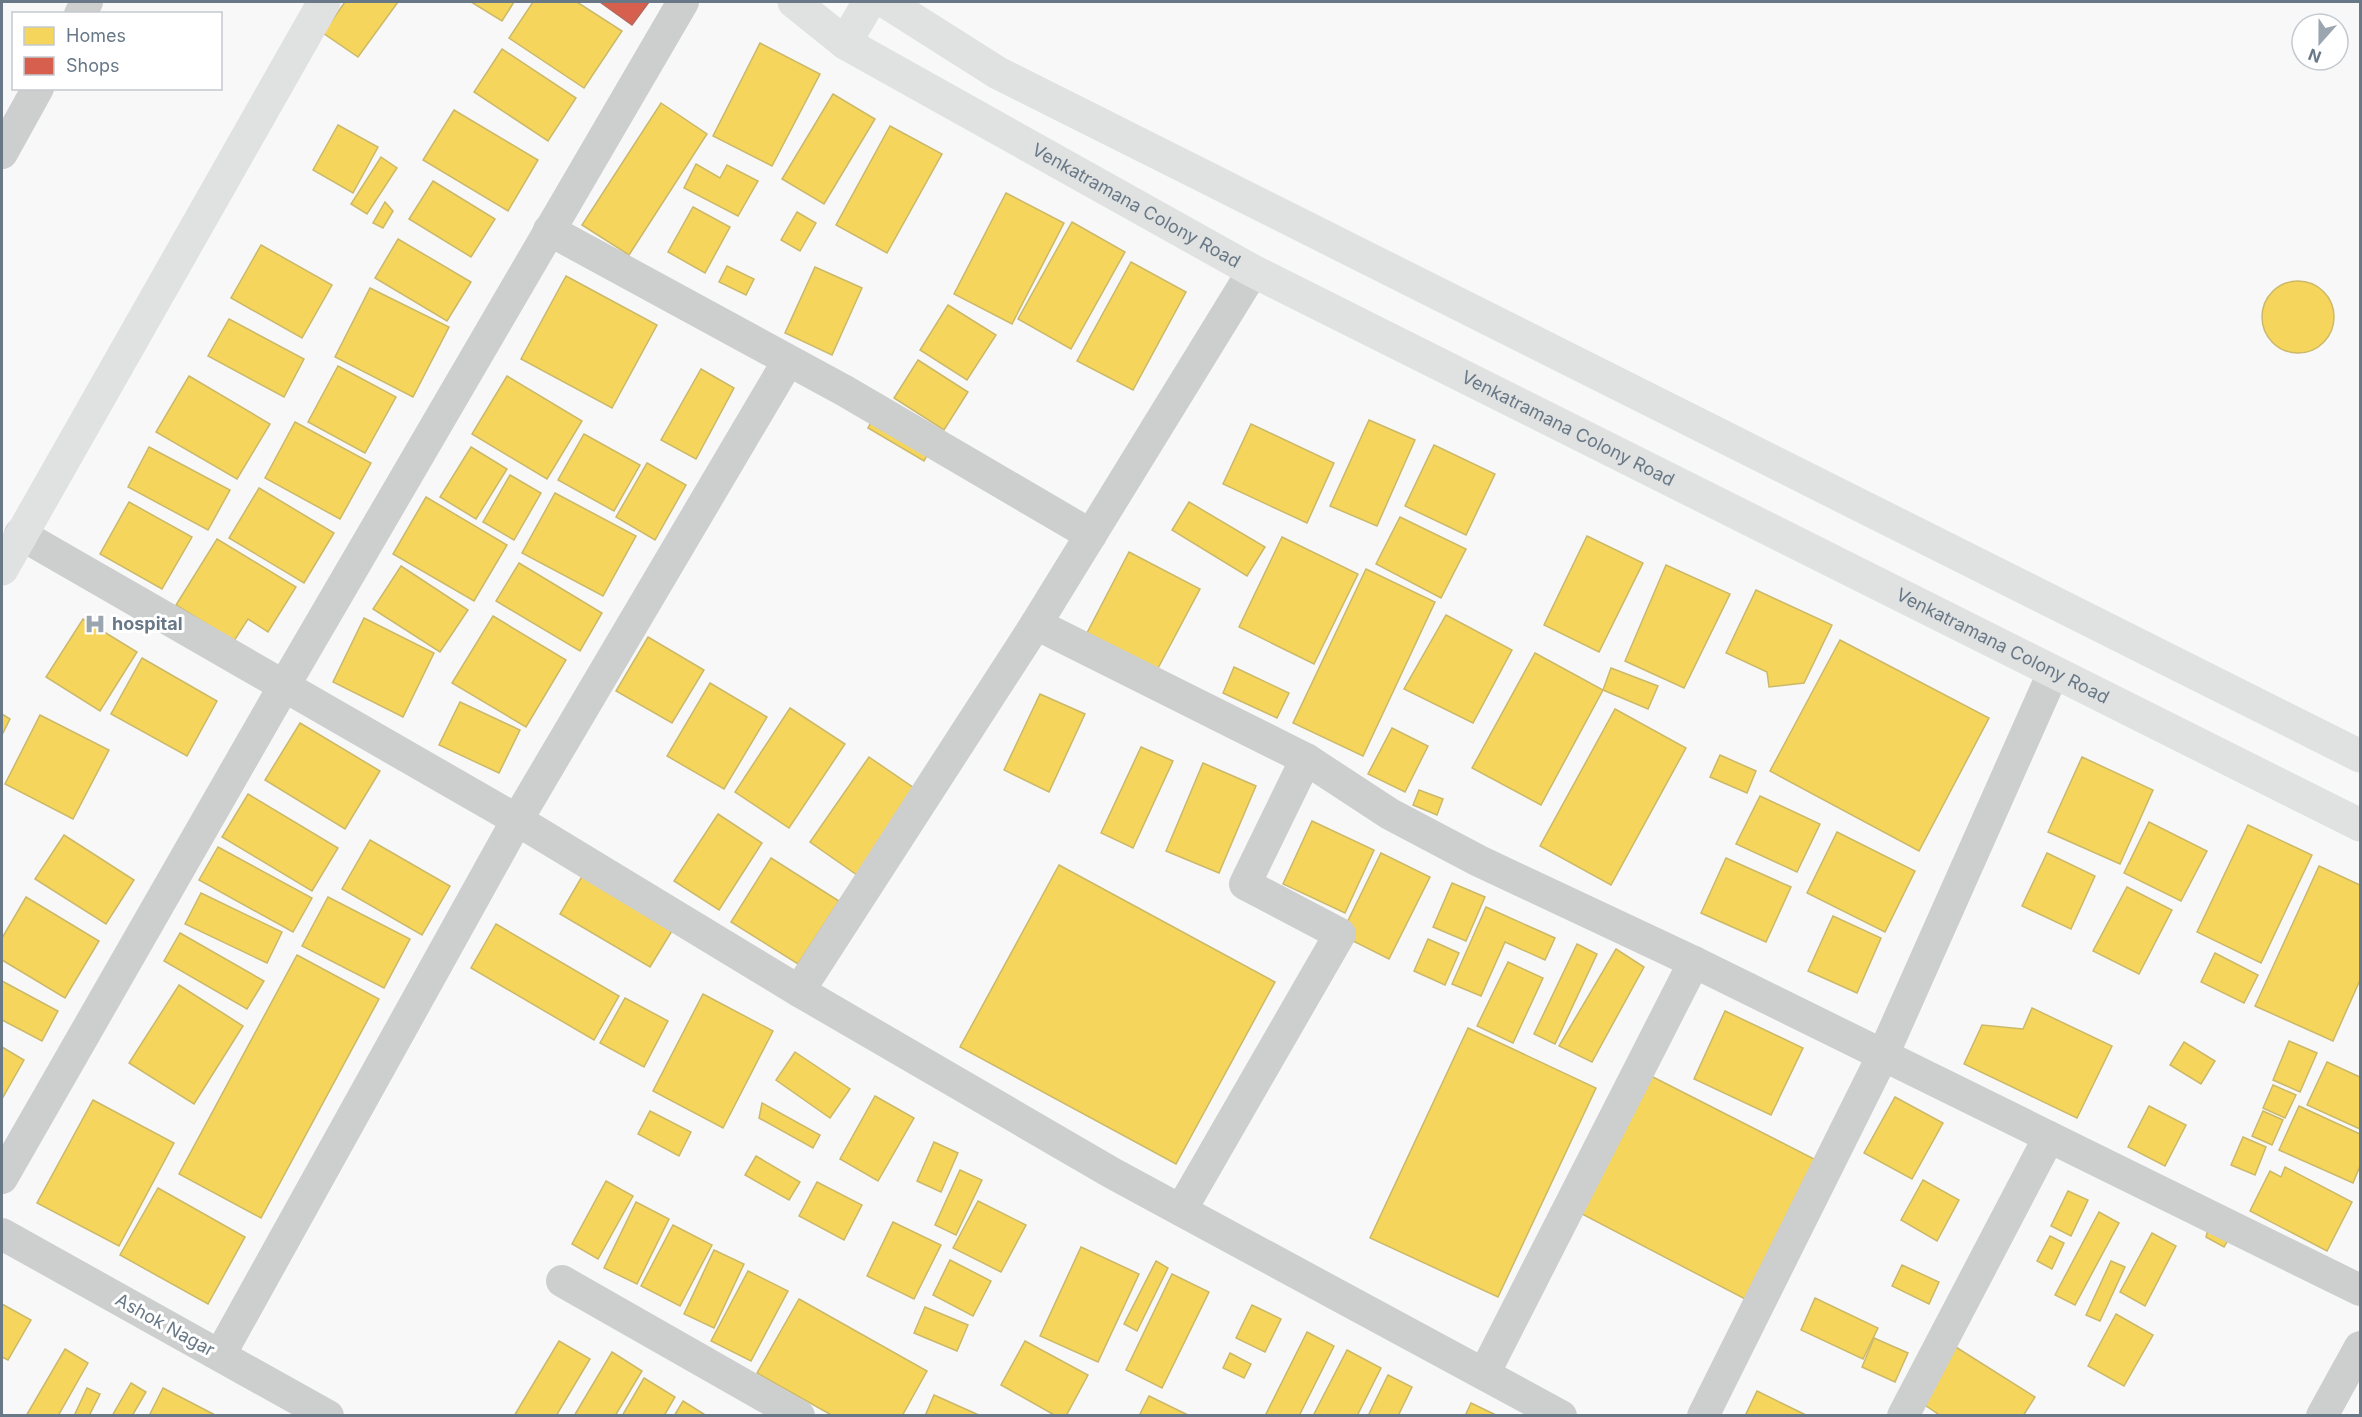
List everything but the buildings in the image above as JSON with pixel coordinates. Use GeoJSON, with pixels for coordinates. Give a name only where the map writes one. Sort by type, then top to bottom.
{"type":"FeatureCollection","features":[{"type":"Feature","properties":{"kind":"main road"},"geometry":{"type":"LineString","coordinates":[[2,569],[324,2]]}},
{"type":"Feature","properties":{"kind":"main road"},"geometry":{"type":"LineString","coordinates":[[845,43],[869,2]]}},
{"type":"Feature","properties":{"kind":"main road"},"geometry":{"type":"LineString","coordinates":[[886,2],[998,73],[2361,756]]}},
{"type":"Feature","properties":{"kind":"main road","name":"Venkatramana Colony Road"},"geometry":{"type":"LineString","coordinates":[[810,7],[845,43],[1253,271],[2361,825]]}},
{"type":"Feature","properties":{"kind":"street"},"geometry":{"type":"LineString","coordinates":[[2,1178],[284,686],[683,2]]}},
{"type":"Feature","properties":{"kind":"street"},"geometry":{"type":"LineString","coordinates":[[2,153],[37,90]]}},
{"type":"Feature","properties":{"kind":"street"},"geometry":{"type":"LineString","coordinates":[[549,230],[845,391],[1091,535]]}},
{"type":"Feature","properties":{"kind":"street"},"geometry":{"type":"LineString","coordinates":[[799,991],[1036,624],[1253,271]]}},
{"type":"Feature","properties":{"kind":"street"},"geometry":{"type":"LineString","coordinates":[[220,1355],[517,820],[788,361]]}},
{"type":"Feature","properties":{"kind":"street"},"geometry":{"type":"LineString","coordinates":[[20,534],[517,820],[799,991],[1181,1210],[1561,1416]]}},
{"type":"Feature","properties":{"kind":"street"},"geometry":{"type":"LineString","coordinates":[[1036,624],[1306,759],[1390,814],[1449,845],[1694,962],[2361,1290]]}},
{"type":"Feature","properties":{"kind":"street"},"geometry":{"type":"LineString","coordinates":[[1703,1416],[1883,1055],[2053,673]]}},
{"type":"Feature","properties":{"kind":"street"},"geometry":{"type":"LineString","coordinates":[[1181,1210],[1340,934],[1245,884],[1306,759]]}},
{"type":"Feature","properties":{"kind":"street"},"geometry":{"type":"LineString","coordinates":[[1484,1374],[1694,962]]}},
{"type":"Feature","properties":{"kind":"street"},"geometry":{"type":"LineString","coordinates":[[1903,1416],[2049,1137]]}},
{"type":"Feature","properties":{"kind":"street","name":"Ashok Nagar"},"geometry":{"type":"LineString","coordinates":[[2,1234],[328,1416]]}},
{"type":"Feature","properties":{"kind":"street"},"geometry":{"type":"LineString","coordinates":[[562,1281],[799,1416]]}},
{"type":"Feature","properties":{"kind":"street"},"geometry":{"type":"LineString","coordinates":[[2322,1416],[2361,1347]]}},
{"type":"Feature","properties":{"kind":"place","name":"hospital"},"geometry":{"type":"Point","coordinates":[95,624]}}]}
